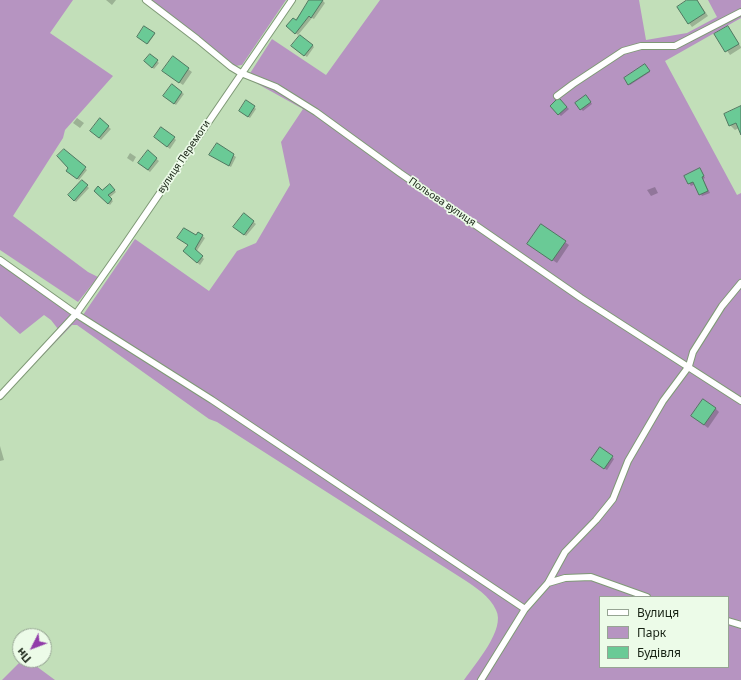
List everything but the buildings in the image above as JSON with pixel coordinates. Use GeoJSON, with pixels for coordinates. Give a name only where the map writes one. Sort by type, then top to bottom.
{"type":"FeatureCollection","features":[{"type":"Feature","properties":{"kind":"street","name":"Польова вулиця"},"geometry":{"type":"LineString","coordinates":[[146,0],[231,67],[276,87],[316,112],[400,173],[582,298],[741,401]]}},
{"type":"Feature","properties":{"kind":"street","name":"вулиця Перемоги"},"geometry":{"type":"LineString","coordinates":[[0,396],[76,314],[123,248],[292,0]]}},
{"type":"Feature","properties":{"kind":"street"},"geometry":{"type":"LineString","coordinates":[[557,96],[623,51],[641,46],[676,46],[741,12]]}},
{"type":"Feature","properties":{"kind":"street"},"geometry":{"type":"LineString","coordinates":[[0,260],[76,314],[212,400],[525,609]]}},
{"type":"Feature","properties":{"kind":"street"},"geometry":{"type":"LineString","coordinates":[[481,680],[525,609],[548,583],[565,552],[596,520],[613,499],[628,461],[663,401],[689,366],[693,352],[700,339],[722,306],[741,283]]}},
{"type":"Feature","properties":{"kind":"street"},"geometry":{"type":"LineString","coordinates":[[548,583],[565,578],[591,577],[643,596]]}},
{"type":"Feature","properties":{"kind":"street"},"geometry":{"type":"LineString","coordinates":[[729,621],[741,625]]}},
{"type":"Feature","properties":{"kind":"green space"},"geometry":{"type":"Polygon","coordinates":[[[0,0],[73,0],[50,33],[113,76],[65,130],[63,138],[13,216],[88,272],[98,277],[78,302],[0,250],[0,0]]]}},
{"type":"Feature","properties":{"kind":"green space"},"geometry":{"type":"Polygon","coordinates":[[[151,0],[286,0],[242,65],[235,66],[151,0]]]}},
{"type":"Feature","properties":{"kind":"green space"},"geometry":{"type":"Polygon","coordinates":[[[380,0],[639,0],[646,40],[687,33],[717,17],[708,0],[741,0],[741,18],[665,61],[737,195],[741,193],[741,680],[464,680],[482,656],[497,627],[498,618],[496,610],[486,596],[463,579],[217,422],[209,419],[77,325],[72,325],[0,400],[0,391],[58,329],[51,320],[44,315],[20,334],[0,316],[0,261],[83,315],[135,239],[209,291],[237,251],[256,243],[290,185],[281,142],[303,109],[247,78],[272,39],[326,75],[380,0]]]}},
{"type":"Feature","properties":{"kind":"green space"},"geometry":{"type":"Polygon","coordinates":[[[14,668],[39,668],[55,680],[2,680],[14,668]]]}}]}
